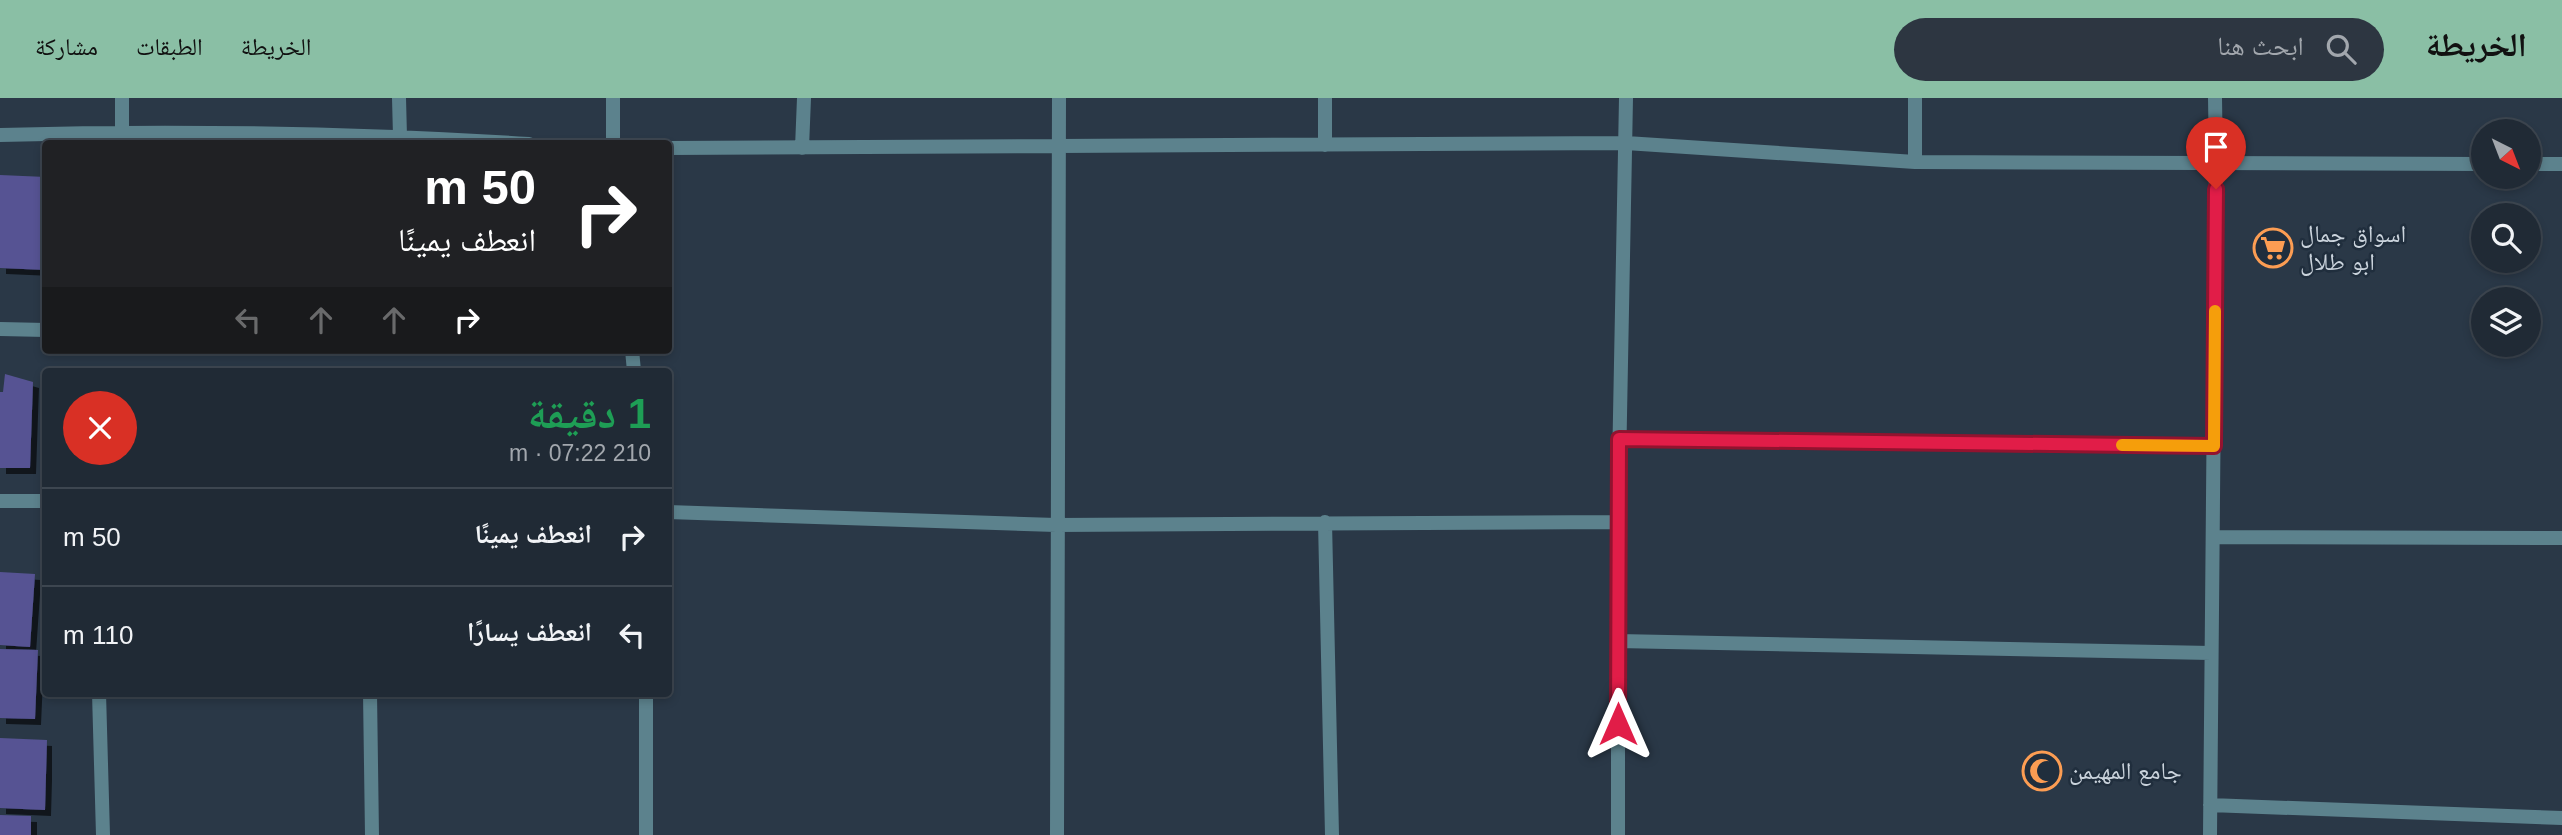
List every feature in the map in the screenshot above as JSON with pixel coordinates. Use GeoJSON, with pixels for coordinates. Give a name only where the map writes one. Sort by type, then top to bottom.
{"type":"FeatureCollection","features":[{"type":"Feature","properties":{"kind":"street"},"geometry":{"type":"LineString","coordinates":[[122,98],[122,132]]}},
{"type":"Feature","properties":{"kind":"street"},"geometry":{"type":"LineString","coordinates":[[399,98],[400,136]]}},
{"type":"Feature","properties":{"kind":"street"},"geometry":{"type":"LineString","coordinates":[[613,98],[613,140]]}},
{"type":"Feature","properties":{"kind":"street"},"geometry":{"type":"LineString","coordinates":[[802,148],[804,98]]}},
{"type":"Feature","properties":{"kind":"street"},"geometry":{"type":"LineString","coordinates":[[1057,835],[1059,98]]}},
{"type":"Feature","properties":{"kind":"street"},"geometry":{"type":"LineString","coordinates":[[1325,98],[1325,145]]}},
{"type":"Feature","properties":{"kind":"street"},"geometry":{"type":"LineString","coordinates":[[1618,835],[1618,522],[1626,98]]}},
{"type":"Feature","properties":{"kind":"street"},"geometry":{"type":"LineString","coordinates":[[1915,98],[1915,162]]}},
{"type":"Feature","properties":{"kind":"street"},"geometry":{"type":"LineString","coordinates":[[2210,835],[2215,98]]}},
{"type":"Feature","properties":{"kind":"street"},"geometry":{"type":"LineString","coordinates":[[0,135],[122,132],[400,136],[464,140]]}},
{"type":"Feature","properties":{"kind":"street"},"geometry":{"type":"LineString","coordinates":[[672,148],[1626,143],[1915,162],[2471,164]]}},
{"type":"Feature","properties":{"kind":"street"},"geometry":{"type":"LineString","coordinates":[[2541,164],[2562,164]]}},
{"type":"Feature","properties":{"kind":"street"},"geometry":{"type":"LineString","coordinates":[[0,329],[42,330]]}},
{"type":"Feature","properties":{"kind":"street"},"geometry":{"type":"LineString","coordinates":[[1619,439],[2214,446]]}},
{"type":"Feature","properties":{"kind":"street"},"geometry":{"type":"LineString","coordinates":[[0,501],[42,501]]}},
{"type":"Feature","properties":{"kind":"street"},"geometry":{"type":"LineString","coordinates":[[672,512],[1056,525],[1618,522]]}},
{"type":"Feature","properties":{"kind":"street"},"geometry":{"type":"LineString","coordinates":[[1325,522],[1332,835]]}},
{"type":"Feature","properties":{"kind":"street"},"geometry":{"type":"LineString","coordinates":[[2213,537],[2562,538]]}},
{"type":"Feature","properties":{"kind":"street"},"geometry":{"type":"LineString","coordinates":[[1618,641],[2211,653]]}},
{"type":"Feature","properties":{"kind":"street"},"geometry":{"type":"LineString","coordinates":[[99,697],[103,835]]}},
{"type":"Feature","properties":{"kind":"street"},"geometry":{"type":"LineString","coordinates":[[370,697],[372,835]]}},
{"type":"Feature","properties":{"kind":"street"},"geometry":{"type":"LineString","coordinates":[[646,697],[646,835]]}},
{"type":"Feature","properties":{"kind":"street"},"geometry":{"type":"LineString","coordinates":[[2210,805],[2562,818]]}},
{"type":"Feature","properties":{"kind":"building"},"geometry":{"type":"Polygon","coordinates":[[[0,175],[42,177],[42,270],[0,268],[0,175]]]}},
{"type":"Feature","properties":{"kind":"building"},"geometry":{"type":"Polygon","coordinates":[[[5,374],[33,382],[30,468],[0,468],[0,392],[3,392],[5,374]]]}},
{"type":"Feature","properties":{"kind":"building"},"geometry":{"type":"Polygon","coordinates":[[[0,572],[35,574],[30,647],[0,645],[0,572]]]}},
{"type":"Feature","properties":{"kind":"building"},"geometry":{"type":"Polygon","coordinates":[[[0,649],[38,650],[35,719],[0,718],[0,649]]]}},
{"type":"Feature","properties":{"kind":"building"},"geometry":{"type":"Polygon","coordinates":[[[0,738],[47,740],[45,810],[0,808],[0,738]]]}},
{"type":"Feature","properties":{"kind":"building"},"geometry":{"type":"Polygon","coordinates":[[[0,815],[31,816],[31,835],[0,835],[0,815]]]}},
{"type":"Feature","properties":{"kind":"slow traffic"},"geometry":{"type":"LineString","coordinates":[[2122,445],[2214,446],[2215,311]]}},
{"type":"Feature","properties":{"kind":"place","name":"اسواق جمال ابو طلال"},"geometry":{"type":"Point","coordinates":[2273,248]}},
{"type":"Feature","properties":{"kind":"place","name":"جامع المهيمن"},"geometry":{"type":"Point","coordinates":[2042,771]}},
{"type":"Feature","properties":{"kind":"route"},"geometry":{"type":"LineString","coordinates":[[1618,724],[1619,439],[2214,446],[2216,189]]}}]}
